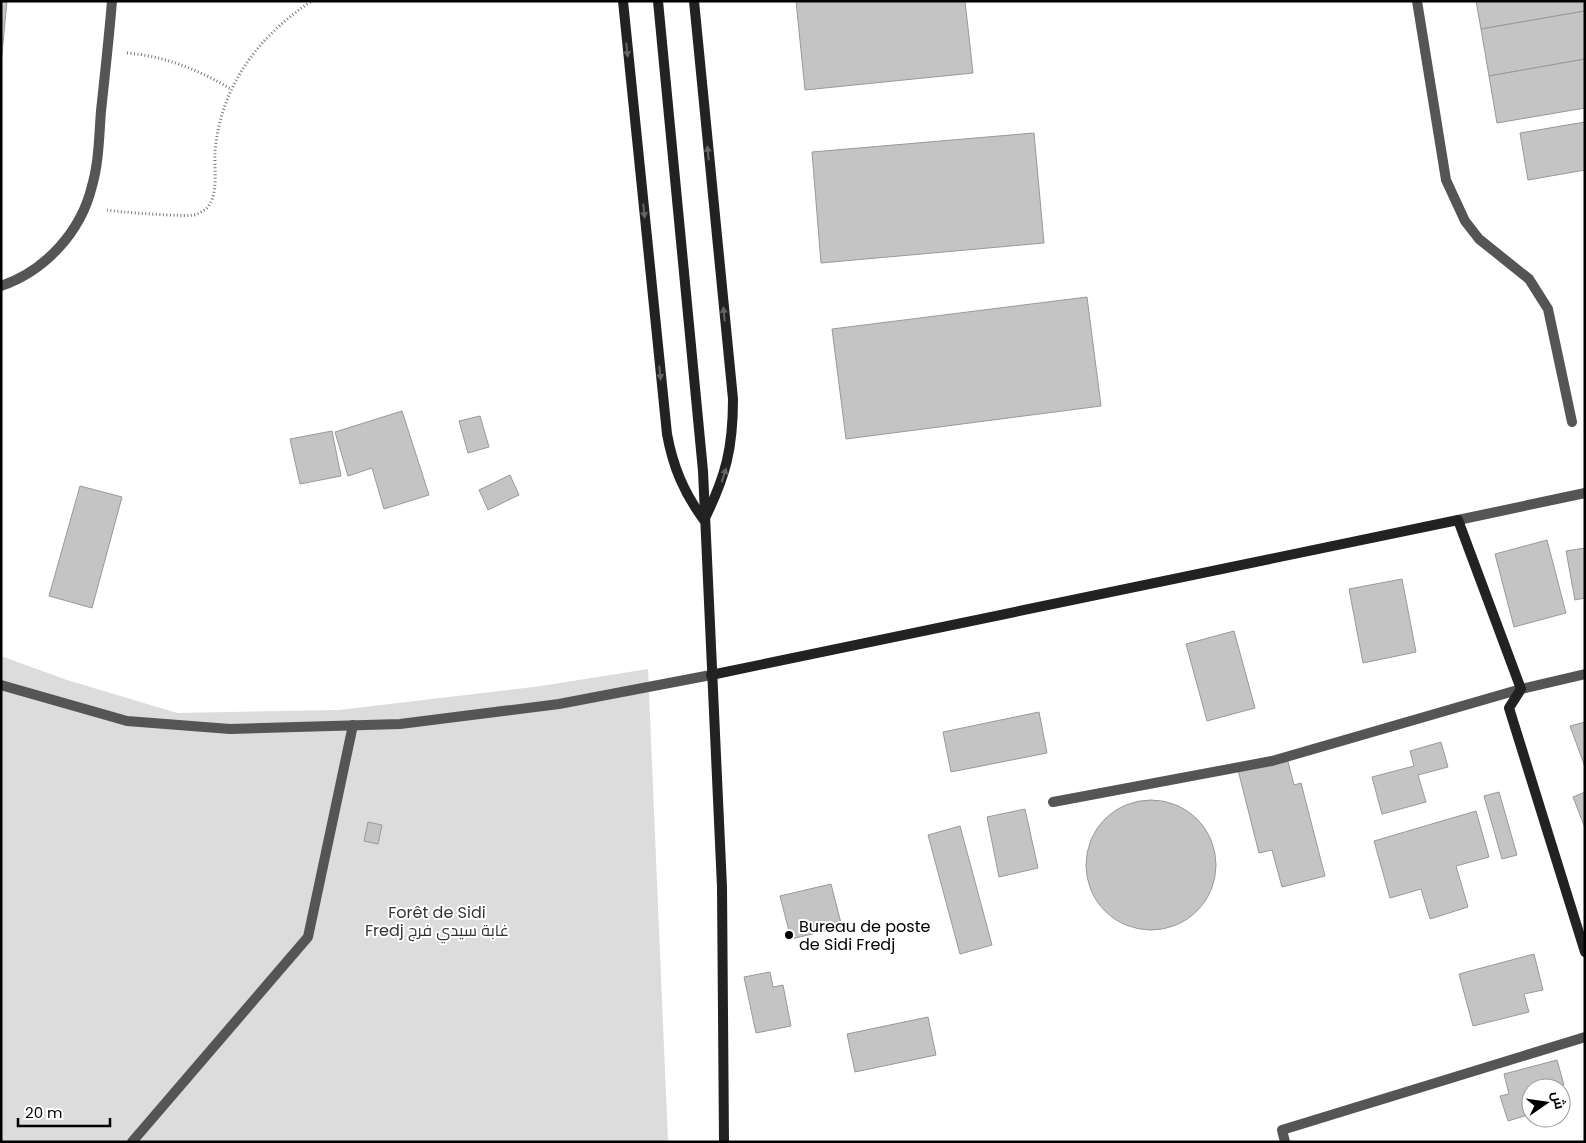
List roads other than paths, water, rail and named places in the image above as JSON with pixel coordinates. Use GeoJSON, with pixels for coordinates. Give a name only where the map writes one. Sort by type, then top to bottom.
{"type":"FeatureCollection","features":[{"type":"Feature","properties":{"kind":"main road"},"geometry":{"type":"LineString","coordinates":[[622,1],[667,434],[671,457],[679,480],[690,501],[704,520]]}},
{"type":"Feature","properties":{"kind":"main road"},"geometry":{"type":"LineString","coordinates":[[658,1],[699,416],[722,886],[724,1142]]}},
{"type":"Feature","properties":{"kind":"main road"},"geometry":{"type":"LineString","coordinates":[[694,1],[733,400],[733,431],[728,462],[718,492],[704,520]]}},
{"type":"Feature","properties":{"kind":"main road"},"geometry":{"type":"LineString","coordinates":[[711,675],[1458,520],[1521,689],[1509,708],[1585,952]]}},
{"type":"Feature","properties":{"kind":"street"},"geometry":{"type":"LineString","coordinates":[[1,286],[27,274],[57,250],[80,220],[88,202],[96,171],[112,1]]}},
{"type":"Feature","properties":{"kind":"street"},"geometry":{"type":"LineString","coordinates":[[1417,1],[1446,180],[1454,201],[1474,233],[1496,254],[1528,279],[1548,309],[1572,422]]}},
{"type":"Feature","properties":{"kind":"street"},"geometry":{"type":"LineString","coordinates":[[1458,520],[1585,493]]}},
{"type":"Feature","properties":{"kind":"street"},"geometry":{"type":"LineString","coordinates":[[1053,802],[1272,761],[1521,689],[1585,674]]}},
{"type":"Feature","properties":{"kind":"street"},"geometry":{"type":"LineString","coordinates":[[1,684],[127,722],[230,729],[400,724],[559,704],[711,675]]}},
{"type":"Feature","properties":{"kind":"street"},"geometry":{"type":"LineString","coordinates":[[132,1142],[308,937],[353,725]]}},
{"type":"Feature","properties":{"kind":"street"},"geometry":{"type":"LineString","coordinates":[[1285,1142],[1282,1130],[1585,1037]]}},
{"type":"Feature","properties":{"kind":"place","name":"Bureau de poste de Sidi Fredj"},"geometry":{"type":"Point","coordinates":[789,935]}},
{"type":"Feature","properties":{"kind":"park label","name":"Forêt de Sidi Fredj غابة سيدي فرج"},"geometry":{"type":"Point","coordinates":[437,921]}}]}
